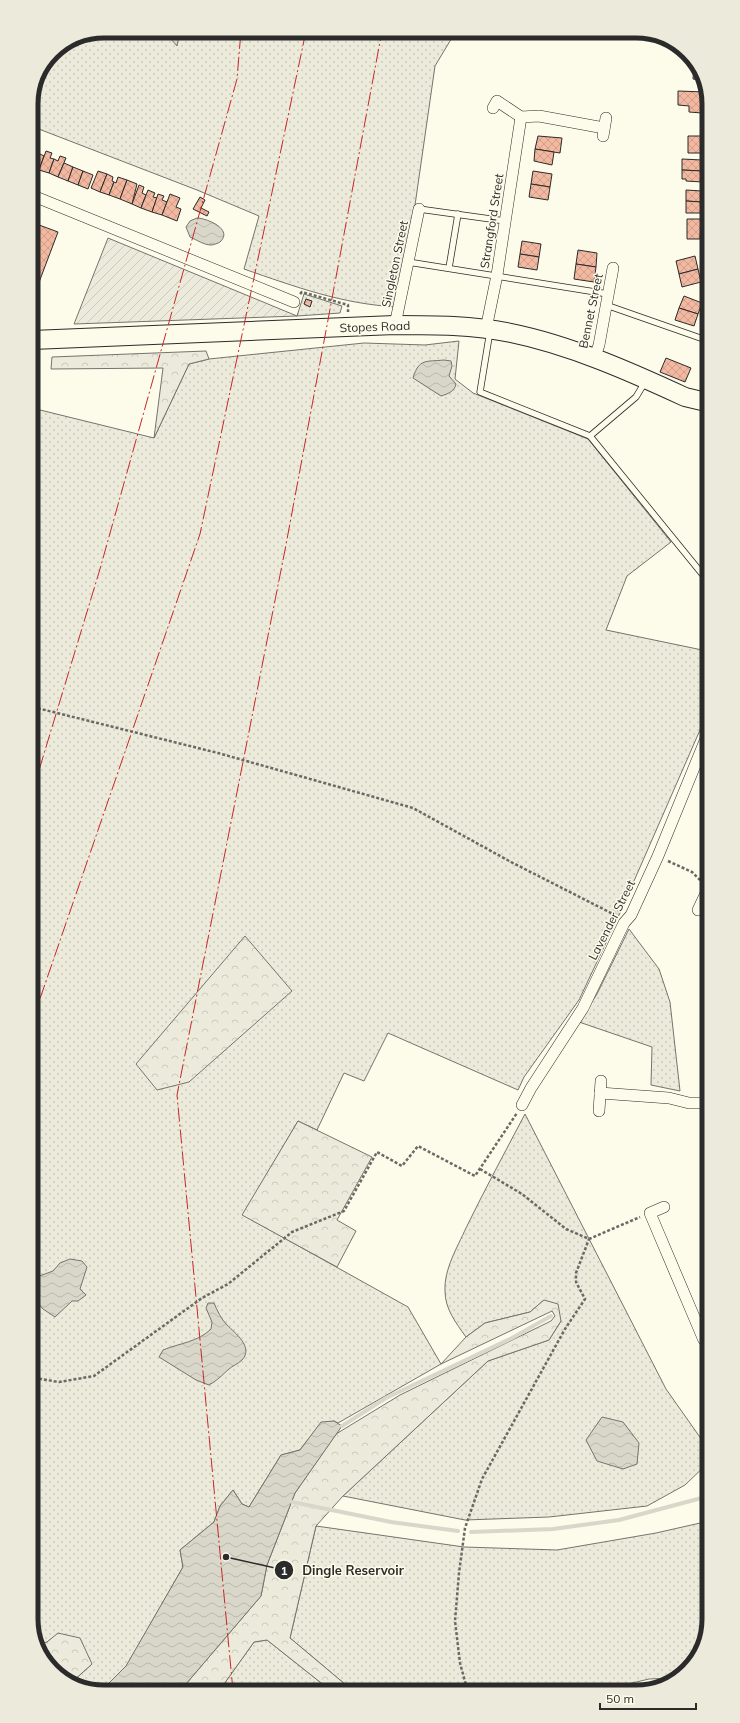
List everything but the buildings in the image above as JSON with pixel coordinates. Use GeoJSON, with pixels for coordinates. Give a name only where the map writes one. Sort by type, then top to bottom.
{"type":"FeatureCollection","features":[{"type":"Feature","properties":{"kind":"main road","name":"Stopes Road"},"geometry":{"type":"LineString","coordinates":[[38,340],[396,325],[448,325],[488,329],[535,339],[594,359],[686,397],[702,401]]}},
{"type":"Feature","properties":{"kind":"street"},"geometry":{"type":"LineString","coordinates":[[494,108],[497,101],[521,117],[540,116],[604,127]]}},
{"type":"Feature","properties":{"kind":"street","name":"Strangford Street"},"geometry":{"type":"LineString","coordinates":[[488,329],[521,117]]}},
{"type":"Feature","properties":{"kind":"street"},"geometry":{"type":"LineString","coordinates":[[38,198],[294,302]]}},
{"type":"Feature","properties":{"kind":"street","name":"Singleton Street"},"geometry":{"type":"LineString","coordinates":[[396,325],[419,209]]}},
{"type":"Feature","properties":{"kind":"street","name":"Bennet Street"},"geometry":{"type":"LineString","coordinates":[[594,359],[599,345],[614,268]]}},
{"type":"Feature","properties":{"kind":"street","name":"Lavender Street"},"geometry":{"type":"LineString","coordinates":[[522,1105],[531,1088],[583,1008],[624,922],[631,915],[658,856],[702,748]]}},
{"type":"Feature","properties":{"kind":"street"},"geometry":{"type":"LineString","coordinates":[[698,910],[702,902]]}},
{"type":"Feature","properties":{"kind":"street"},"geometry":{"type":"LineString","coordinates":[[599,1111],[601,1081]]}},
{"type":"Feature","properties":{"kind":"street"},"geometry":{"type":"LineString","coordinates":[[600,1093],[669,1098],[689,1103],[702,1103]]}},
{"type":"Feature","properties":{"kind":"street"},"geometry":{"type":"LineString","coordinates":[[664,1207],[650,1213],[702,1338]]}},
{"type":"Feature","properties":{"kind":"lane"},"geometry":{"type":"LineString","coordinates":[[419,209],[505,221]]}},
{"type":"Feature","properties":{"kind":"lane"},"geometry":{"type":"LineString","coordinates":[[449,268],[458,214]]}},
{"type":"Feature","properties":{"kind":"lane"},"geometry":{"type":"LineString","coordinates":[[408,262],[497,275],[607,300],[702,338]]}},
{"type":"Feature","properties":{"kind":"lane"},"geometry":{"type":"LineString","coordinates":[[488,329],[480,392],[590,436],[702,574]]}},
{"type":"Feature","properties":{"kind":"lane"},"geometry":{"type":"LineString","coordinates":[[590,436],[636,397],[645,380]]}},
{"type":"Feature","properties":{"kind":"path"},"geometry":{"type":"LineString","coordinates":[[294,302],[302,292],[348,305],[350,328]]}},
{"type":"Feature","properties":{"kind":"path"},"geometry":{"type":"LineString","coordinates":[[38,708],[218,754],[413,808],[511,862],[613,914],[619,909],[631,915]]}},
{"type":"Feature","properties":{"kind":"path"},"geometry":{"type":"LineString","coordinates":[[658,856],[692,872],[702,888]]}},
{"type":"Feature","properties":{"kind":"path"},"geometry":{"type":"LineString","coordinates":[[38,1379],[59,1382],[94,1376],[202,1298],[228,1284],[292,1232],[344,1211],[377,1152],[402,1166],[418,1146],[475,1176],[522,1105]]}},
{"type":"Feature","properties":{"kind":"path"},"geometry":{"type":"LineString","coordinates":[[480,1169],[522,1194],[566,1229],[589,1239]]}},
{"type":"Feature","properties":{"kind":"path"},"geometry":{"type":"LineString","coordinates":[[465,1685],[460,1663],[455,1621],[465,1528],[482,1479],[565,1329],[584,1298],[576,1282],[576,1273],[589,1239],[650,1213]]}},
{"type":"Feature","properties":{"kind":"green space"},"geometry":{"type":"Polygon","coordinates":[[[104,38],[452,38],[435,66],[413,219],[397,307],[357,302],[319,294],[244,269],[259,216],[197,190],[38,129],[38,100],[40,87],[52,64],[61,54],[71,47],[83,42],[104,38]]]}},
{"type":"Feature","properties":{"kind":"green space"},"geometry":{"type":"Polygon","coordinates":[[[108,238],[297,316],[74,324],[108,238]]]}},
{"type":"Feature","properties":{"kind":"green space"},"geometry":{"type":"Polygon","coordinates":[[[304,294],[342,306],[340,313],[297,316],[304,294]]]}},
{"type":"Feature","properties":{"kind":"green space"},"geometry":{"type":"Polygon","coordinates":[[[459,341],[455,379],[473,393],[588,439],[671,542],[627,576],[606,630],[702,650],[702,725],[620,913],[579,1000],[524,1077],[518,1090],[388,1033],[364,1081],[344,1073],[317,1130],[298,1121],[243,1215],[408,1307],[441,1364],[338,1423],[334,1421],[320,1424],[300,1450],[281,1455],[249,1507],[242,1504],[233,1490],[220,1506],[214,1522],[180,1550],[183,1567],[126,1667],[107,1685],[91,1684],[76,1678],[92,1664],[59,1633],[43,1643],[39,1632],[38,1619],[38,409],[154,438],[189,364],[209,359],[364,343],[425,345],[459,341]]]}},
{"type":"Feature","properties":{"kind":"green space"},"geometry":{"type":"Polygon","coordinates":[[[206,351],[209,359],[189,364],[154,438],[163,368],[51,369],[52,357],[206,351]]]}},
{"type":"Feature","properties":{"kind":"green space"},"geometry":{"type":"Polygon","coordinates":[[[629,929],[659,969],[670,1002],[680,1091],[651,1085],[652,1047],[579,1022],[597,994],[629,929]]]}},
{"type":"Feature","properties":{"kind":"green space"},"geometry":{"type":"Polygon","coordinates":[[[245,936],[292,991],[189,1082],[157,1090],[136,1064],[245,936]]]}},
{"type":"Feature","properties":{"kind":"green space"},"geometry":{"type":"Polygon","coordinates":[[[525,1114],[666,1389],[702,1440],[702,1469],[685,1485],[647,1506],[549,1517],[465,1520],[343,1496],[488,1361],[549,1340],[561,1321],[544,1300],[530,1312],[485,1323],[466,1337],[458,1326],[449,1310],[445,1298],[445,1283],[455,1251],[480,1199],[525,1114]]]}},
{"type":"Feature","properties":{"kind":"green space"},"geometry":{"type":"Polygon","coordinates":[[[298,1121],[372,1157],[337,1220],[356,1231],[337,1267],[242,1215],[298,1121]]]}},
{"type":"Feature","properties":{"kind":"green space"},"geometry":{"type":"Polygon","coordinates":[[[544,1300],[558,1304],[561,1321],[549,1340],[488,1361],[343,1496],[316,1526],[290,1638],[346,1685],[324,1685],[267,1640],[254,1642],[223,1685],[185,1685],[261,1596],[267,1565],[295,1493],[336,1434],[400,1395],[551,1321],[555,1316],[552,1311],[441,1364],[466,1337],[485,1323],[530,1312],[544,1300]]]}},
{"type":"Feature","properties":{"kind":"green space"},"geometry":{"type":"Polygon","coordinates":[[[702,1523],[702,1619],[698,1640],[691,1655],[683,1666],[664,1678],[649,1679],[624,1685],[346,1685],[290,1638],[316,1526],[464,1547],[557,1550],[656,1533],[702,1523]]]}},
{"type":"Feature","properties":{"kind":"green space"},"geometry":{"type":"Polygon","coordinates":[[[58,1633],[80,1638],[92,1664],[75,1678],[57,1666],[47,1652],[43,1643],[58,1633]]]}},
{"type":"Feature","properties":{"kind":"green space"},"geometry":{"type":"Polygon","coordinates":[[[267,1640],[324,1685],[223,1685],[254,1642],[267,1640]]]}},
{"type":"Feature","properties":{"kind":"water"},"geometry":{"type":"Polygon","coordinates":[[[170,38],[179,38],[177,46],[170,38]]]}},
{"type":"Feature","properties":{"kind":"water"},"geometry":{"type":"Polygon","coordinates":[[[197,218],[212,222],[221,229],[224,233],[220,242],[213,245],[208,245],[190,237],[186,227],[190,221],[197,218]]]}},
{"type":"Feature","properties":{"kind":"water"},"geometry":{"type":"Polygon","coordinates":[[[444,360],[451,361],[452,366],[449,376],[456,384],[451,392],[441,396],[413,378],[418,367],[424,362],[444,360]]]}},
{"type":"Feature","properties":{"kind":"water"},"geometry":{"type":"Polygon","coordinates":[[[70,1259],[82,1261],[87,1267],[80,1289],[86,1295],[78,1301],[72,1301],[55,1317],[43,1309],[38,1303],[38,1277],[53,1271],[60,1263],[70,1259]]]}},
{"type":"Feature","properties":{"kind":"water"},"geometry":{"type":"Polygon","coordinates":[[[208,1303],[214,1303],[223,1320],[242,1341],[246,1350],[245,1355],[239,1363],[230,1368],[209,1385],[196,1380],[159,1357],[163,1350],[195,1340],[211,1329],[212,1322],[206,1308],[208,1303]]]}},
{"type":"Feature","properties":{"kind":"water"},"geometry":{"type":"Polygon","coordinates":[[[602,1417],[623,1422],[639,1443],[637,1464],[623,1469],[597,1461],[586,1440],[602,1417]]]}},
{"type":"Feature","properties":{"kind":"water"},"geometry":{"type":"Polygon","coordinates":[[[334,1421],[342,1426],[295,1493],[267,1565],[261,1596],[185,1685],[107,1685],[126,1666],[183,1567],[180,1550],[214,1522],[220,1506],[233,1490],[242,1504],[249,1507],[281,1455],[300,1450],[321,1422],[334,1421]]]}},
{"type":"Feature","properties":{"kind":"waterway"},"geometry":{"type":"LineString","coordinates":[[342,1426],[386,1398],[512,1338],[551,1316]]}},
{"type":"Feature","properties":{"kind":"waterway"},"geometry":{"type":"LineString","coordinates":[[471,1532],[553,1529],[619,1520],[702,1498]]}},
{"type":"Feature","properties":{"kind":"waterway"},"geometry":{"type":"LineString","coordinates":[[292,1502],[391,1522],[458,1531]]}},
{"type":"Feature","properties":{"kind":"power"},"geometry":{"type":"LineString","coordinates":[[38,774],[100,569],[237,79],[240,38]]}},
{"type":"Feature","properties":{"kind":"power"},"geometry":{"type":"LineString","coordinates":[[38,1004],[200,534],[305,38]]}},
{"type":"Feature","properties":{"kind":"power"},"geometry":{"type":"LineString","coordinates":[[232,1685],[177,1095],[285,550],[381,38]]}},
{"type":"Feature","properties":{"kind":"place","name":"Dingle Reservoir"},"geometry":{"type":"Point","coordinates":[226,1557]}}]}
